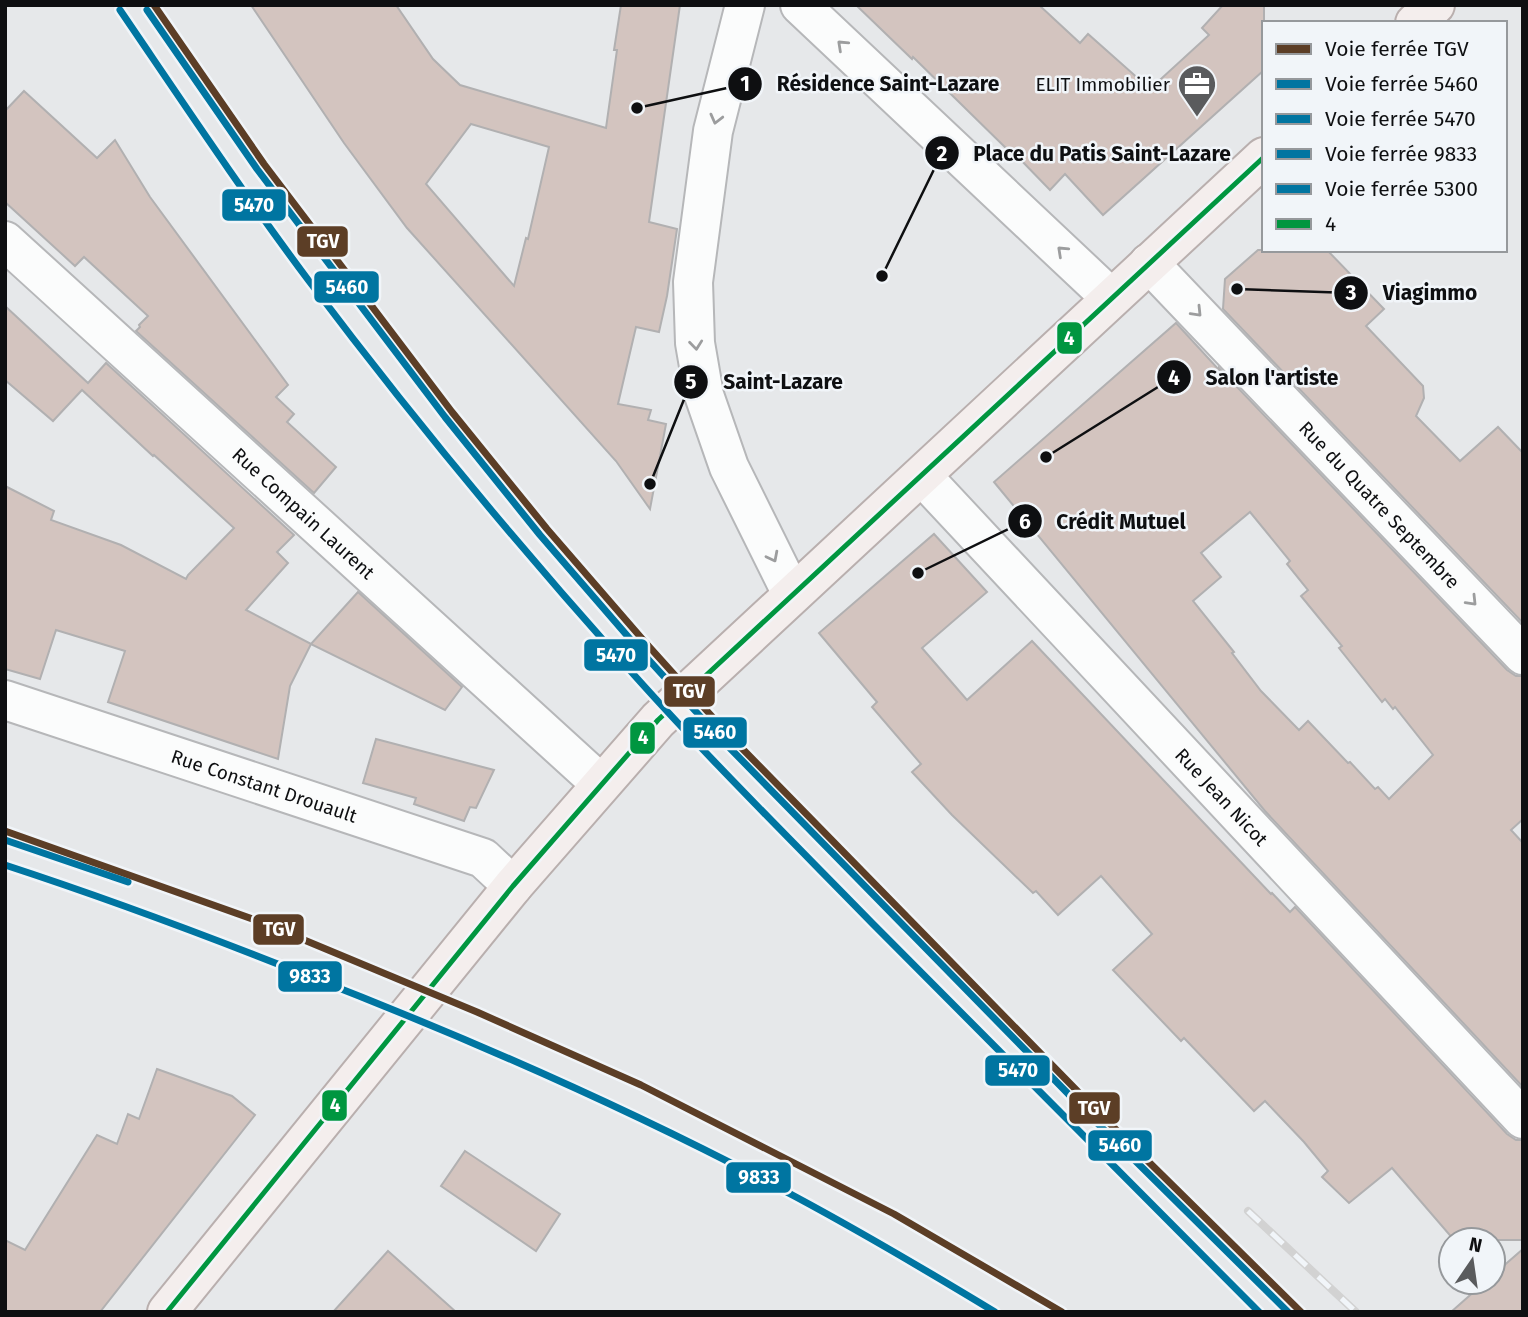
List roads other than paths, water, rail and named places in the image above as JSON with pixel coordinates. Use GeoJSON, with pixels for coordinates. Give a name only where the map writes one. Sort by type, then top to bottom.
{"type":"FeatureCollection","features":[{"type":"Feature","properties":{"kind":"main road"},"geometry":{"type":"LineString","coordinates":[[1417,21],[1435,5]]}},
{"type":"Feature","properties":{"kind":"main road"},"geometry":{"type":"LineString","coordinates":[[167,1312],[513,886],[658,720],[1262,159]]}},
{"type":"Feature","properties":{"kind":"street"},"geometry":{"type":"LineString","coordinates":[[746,5],[713,131],[693,282],[695,343],[704,395],[729,467],[792,594]]}},
{"type":"Feature","properties":{"kind":"street"},"geometry":{"type":"LineString","coordinates":[[800,5],[1111,298]]}},
{"type":"Feature","properties":{"kind":"street","name":"Rue Compain Laurent"},"geometry":{"type":"LineString","coordinates":[[5,241],[601,784]]}},
{"type":"Feature","properties":{"kind":"street","name":"Rue du Quatre Septembre"},"geometry":{"type":"LineString","coordinates":[[1149,263],[1523,655]]}},
{"type":"Feature","properties":{"kind":"street","name":"Rue Jean Nicot"},"geometry":{"type":"LineString","coordinates":[[922,477],[1523,1119]]}},
{"type":"Feature","properties":{"kind":"street","name":"Rue Constant Drouault"},"geometry":{"type":"LineString","coordinates":[[5,700],[483,858],[513,886]]}},
{"type":"Feature","properties":{"kind":"railway"},"geometry":{"type":"LineString","coordinates":[[1248,1211],[1356,1312]]}},
{"type":"Feature","properties":{"kind":"rail line","name":"TGV"},"geometry":{"type":"LineString","coordinates":[[154,5],[264,164],[452,412],[547,529],[644,641],[726,732],[1090,1104],[1301,1312]]}},
{"type":"Feature","properties":{"kind":"rail line","name":"5470"},"geometry":{"type":"LineString","coordinates":[[120,10],[237,181],[346,330],[499,520],[579,612],[744,792],[1259,1312]]}},
{"type":"Feature","properties":{"kind":"rail line","name":"5460"},"geometry":{"type":"LineString","coordinates":[[147,10],[257,169],[445,417],[540,535],[637,647],[720,738],[1084,1110],[1288,1312]]}},
{"type":"Feature","properties":{"kind":"rail line","name":"TGV"},"geometry":{"type":"LineString","coordinates":[[5,831],[261,922],[477,1012],[641,1085],[894,1214],[1062,1312]]}},
{"type":"Feature","properties":{"kind":"rail line","name":"5300"},"geometry":{"type":"LineString","coordinates":[[5,840],[128,882]]}},
{"type":"Feature","properties":{"kind":"rail line","name":"9833"},"geometry":{"type":"LineString","coordinates":[[5,865],[266,959],[429,1024],[553,1078],[676,1135],[796,1197],[995,1312]]}},
{"type":"Feature","properties":{"kind":"place","name":"Résidence Saint-Lazare"},"geometry":{"type":"Point","coordinates":[637,108]}},
{"type":"Feature","properties":{"kind":"place","name":"ELIT Immobilier"},"geometry":{"type":"Point","coordinates":[1197,118]}},
{"type":"Feature","properties":{"kind":"place","name":"Place du Patis Saint-Lazare"},"geometry":{"type":"Point","coordinates":[882,276]}},
{"type":"Feature","properties":{"kind":"place","name":"Viagimmo"},"geometry":{"type":"Point","coordinates":[1237,289]}},
{"type":"Feature","properties":{"kind":"place","name":"Salon l'artiste"},"geometry":{"type":"Point","coordinates":[1046,457]}},
{"type":"Feature","properties":{"kind":"place","name":"Saint-Lazare"},"geometry":{"type":"Point","coordinates":[650,484]}},
{"type":"Feature","properties":{"kind":"place","name":"Crédit Mutuel"},"geometry":{"type":"Point","coordinates":[918,573]}}]}
